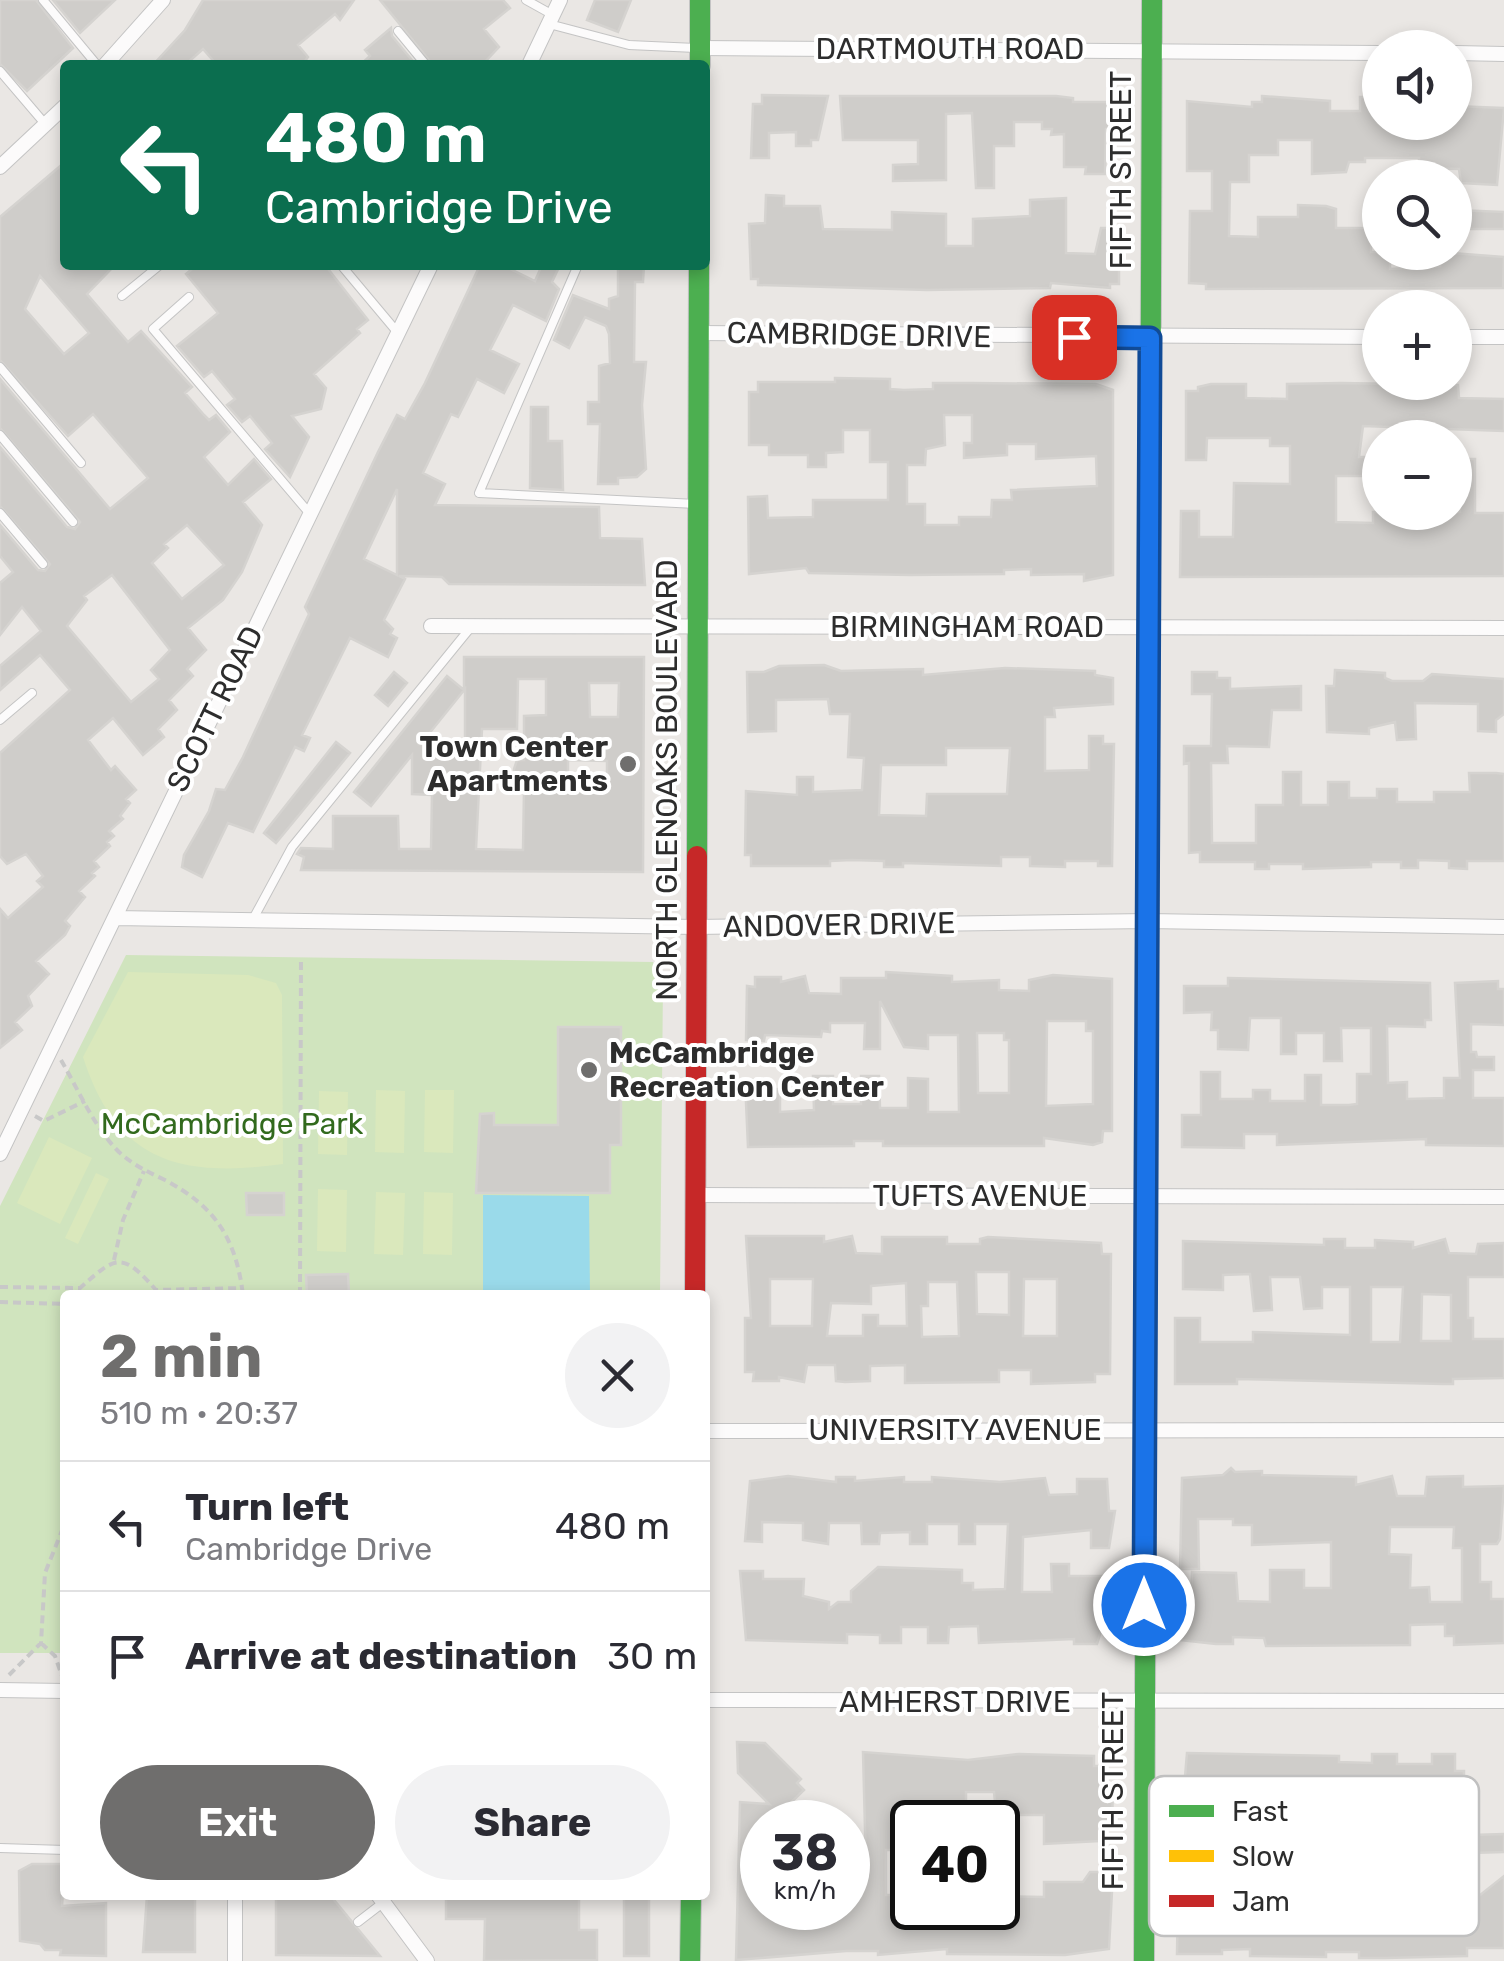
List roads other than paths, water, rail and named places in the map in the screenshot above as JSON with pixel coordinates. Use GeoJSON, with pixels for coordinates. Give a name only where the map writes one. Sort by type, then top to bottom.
{"type":"FeatureCollection","features":[{"type":"Feature","properties":{"kind":"street"},"geometry":{"type":"LineString","coordinates":[[106,60],[162,0]]}},
{"type":"Feature","properties":{"kind":"street"},"geometry":{"type":"LineString","coordinates":[[531,60],[560,0]]}},
{"type":"Feature","properties":{"kind":"street"},"geometry":{"type":"LineString","coordinates":[[700,0],[700,56]]}},
{"type":"Feature","properties":{"kind":"street","name":"FIFTH STREET"},"geometry":{"type":"LineString","coordinates":[[1144,1961],[1152,0]]}},
{"type":"Feature","properties":{"kind":"street","name":"DARTMOUTH ROAD"},"geometry":{"type":"LineString","coordinates":[[700,56],[1151,50],[1362,52]]}},
{"type":"Feature","properties":{"kind":"street"},"geometry":{"type":"LineString","coordinates":[[1472,53],[1504,54]]}},
{"type":"Feature","properties":{"kind":"street"},"geometry":{"type":"LineString","coordinates":[[0,168],[58,117]]}},
{"type":"Feature","properties":{"kind":"street","name":"SCOTT ROAD"},"geometry":{"type":"LineString","coordinates":[[0,1154],[429,270]]}},
{"type":"Feature","properties":{"kind":"street","name":"NORTH GLENOAKS BOULEVARD"},"geometry":{"type":"LineString","coordinates":[[695,1290],[699,270]]}},
{"type":"Feature","properties":{"kind":"street","name":"CAMBRIDGE DRIVE"},"geometry":{"type":"LineString","coordinates":[[698,333],[1362,337]]}},
{"type":"Feature","properties":{"kind":"street"},"geometry":{"type":"LineString","coordinates":[[1472,337],[1504,337]]}},
{"type":"Feature","properties":{"kind":"street","name":"BIRMINGHAM ROAD"},"geometry":{"type":"LineString","coordinates":[[431,626],[1504,628]]}},
{"type":"Feature","properties":{"kind":"street","name":"ANDOVER DRIVE"},"geometry":{"type":"LineString","coordinates":[[114,918],[696,927],[1148,922],[1504,927]]}},
{"type":"Feature","properties":{"kind":"street","name":"TUFTS AVENUE"},"geometry":{"type":"LineString","coordinates":[[696,1196],[1504,1197]]}},
{"type":"Feature","properties":{"kind":"street","name":"UNIVERSITY AVENUE"},"geometry":{"type":"LineString","coordinates":[[710,1431],[1504,1430]]}},
{"type":"Feature","properties":{"kind":"street"},"geometry":{"type":"LineString","coordinates":[[0,1688],[60,1691]]}},
{"type":"Feature","properties":{"kind":"street","name":"AMHERST DRIVE"},"geometry":{"type":"LineString","coordinates":[[710,1700],[1504,1701]]}},
{"type":"Feature","properties":{"kind":"street"},"geometry":{"type":"LineString","coordinates":[[235,1900],[235,1961]]}},
{"type":"Feature","properties":{"kind":"street"},"geometry":{"type":"LineString","coordinates":[[382,1900],[428,1961]]}},
{"type":"Feature","properties":{"kind":"street"},"geometry":{"type":"LineString","coordinates":[[690,1961],[691,1900]]}},
{"type":"Feature","properties":{"kind":"lane"},"geometry":{"type":"LineString","coordinates":[[44,0],[97,60]]}},
{"type":"Feature","properties":{"kind":"lane"},"geometry":{"type":"LineString","coordinates":[[526,0],[551,19],[629,44],[700,56]]}},
{"type":"Feature","properties":{"kind":"lane"},"geometry":{"type":"LineString","coordinates":[[398,31],[422,60]]}},
{"type":"Feature","properties":{"kind":"lane"},"geometry":{"type":"LineString","coordinates":[[0,72],[58,117]]}},
{"type":"Feature","properties":{"kind":"lane"},"geometry":{"type":"LineString","coordinates":[[122,296],[154,270]]}},
{"type":"Feature","properties":{"kind":"lane"},"geometry":{"type":"LineString","coordinates":[[345,270],[398,332]]}},
{"type":"Feature","properties":{"kind":"lane"},"geometry":{"type":"LineString","coordinates":[[576,270],[479,493],[698,504]]}},
{"type":"Feature","properties":{"kind":"lane"},"geometry":{"type":"LineString","coordinates":[[189,297],[153,328],[310,514]]}},
{"type":"Feature","properties":{"kind":"lane"},"geometry":{"type":"LineString","coordinates":[[0,367],[81,462]]}},
{"type":"Feature","properties":{"kind":"lane"},"geometry":{"type":"LineString","coordinates":[[0,435],[73,522]]}},
{"type":"Feature","properties":{"kind":"lane"},"geometry":{"type":"LineString","coordinates":[[0,513],[43,564]]}},
{"type":"Feature","properties":{"kind":"lane"},"geometry":{"type":"LineString","coordinates":[[253,919],[292,846],[474,624]]}},
{"type":"Feature","properties":{"kind":"lane"},"geometry":{"type":"LineString","coordinates":[[0,720],[32,693]]}},
{"type":"Feature","properties":{"kind":"lane"},"geometry":{"type":"LineString","coordinates":[[0,1848],[60,1850]]}},
{"type":"Feature","properties":{"kind":"lane"},"geometry":{"type":"LineString","coordinates":[[358,1922],[380,1900]]}},
{"type":"Feature","properties":{"kind":"water"},"geometry":{"type":"Polygon","coordinates":[[[483,1195],[589,1196],[590,1290],[483,1290],[483,1195]]]}},
{"type":"Feature","properties":{"kind":"place","name":"Town Center Apartments"},"geometry":{"type":"Point","coordinates":[628,764]}},
{"type":"Feature","properties":{"kind":"place","name":"McCambridge Recreation Center"},"geometry":{"type":"Point","coordinates":[589,1070]}},
{"type":"Feature","properties":{"kind":"park label","name":"McCambridge Park"},"geometry":{"type":"Point","coordinates":[232,1124]}}]}
